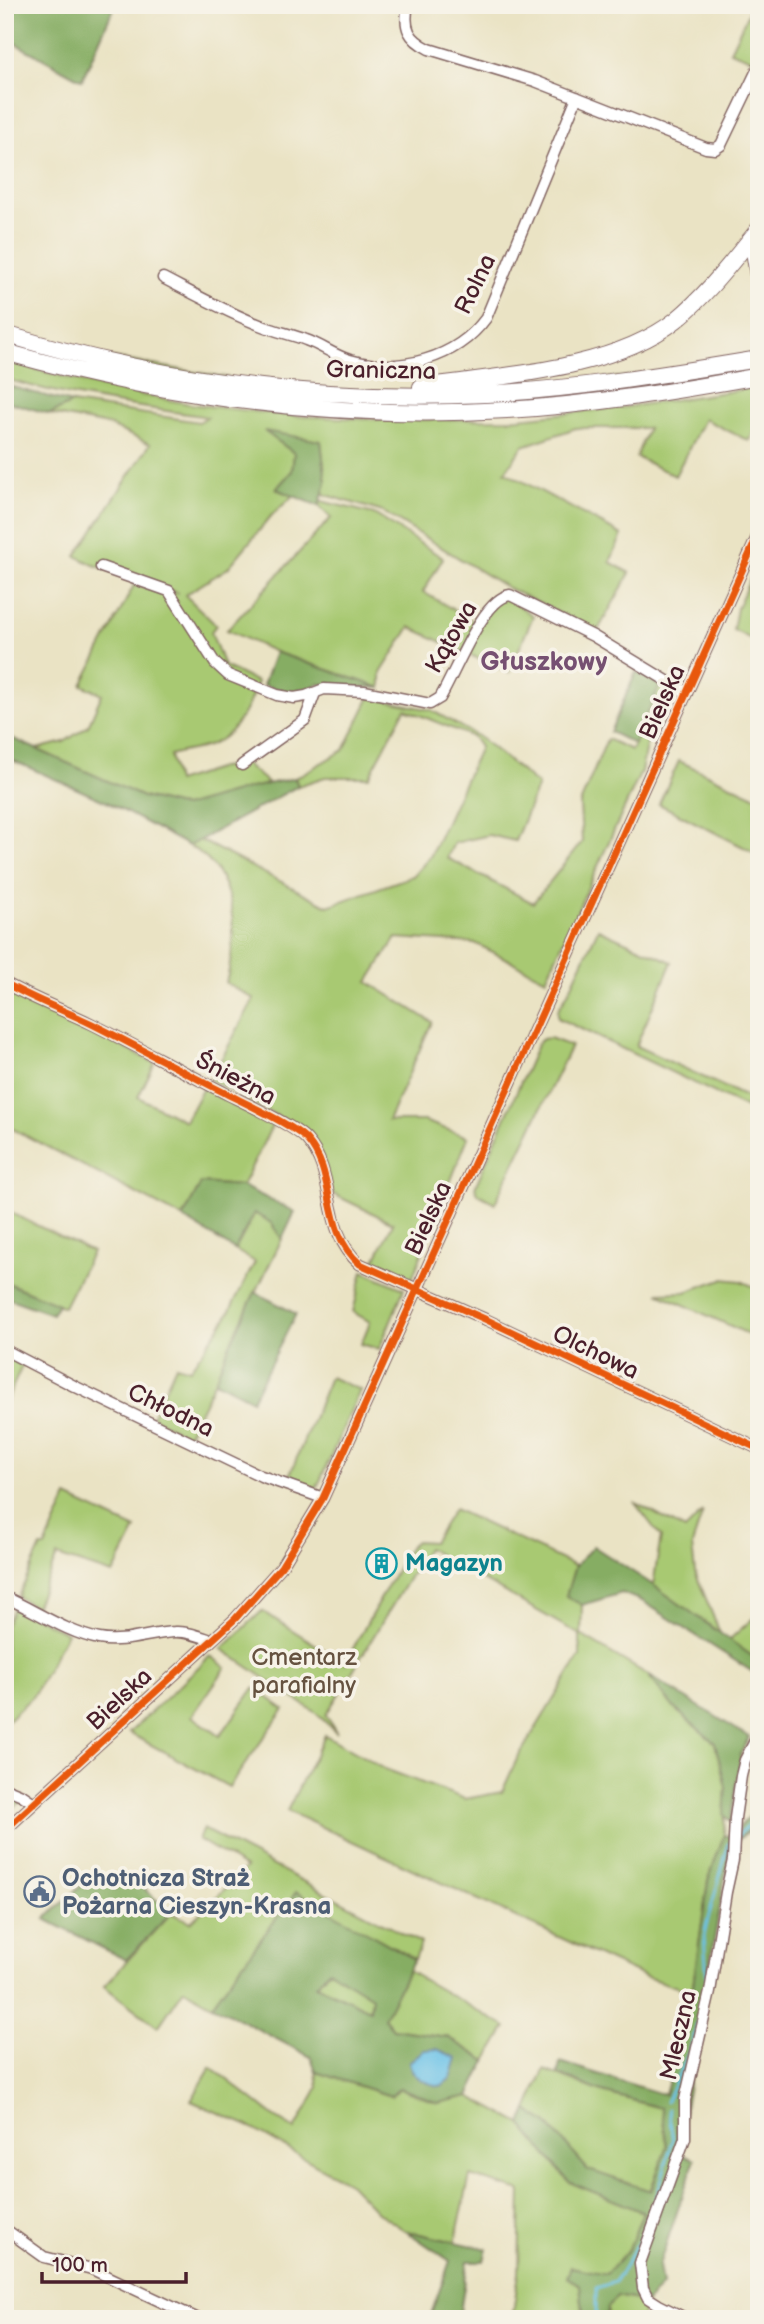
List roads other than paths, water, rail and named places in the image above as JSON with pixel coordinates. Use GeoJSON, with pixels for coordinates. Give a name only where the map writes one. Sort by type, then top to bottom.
{"type":"FeatureCollection","features":[{"type":"Feature","properties":{"kind":"highway"},"geometry":{"type":"LineString","coordinates":[[365,394],[567,365],[603,356],[637,343],[656,334],[689,309],[759,229]]}},
{"type":"Feature","properties":{"kind":"highway"},"geometry":{"type":"LineString","coordinates":[[759,240],[755,257],[759,282]]}},
{"type":"Feature","properties":{"kind":"highway","name":"Graniczna"},"geometry":{"type":"LineString","coordinates":[[5,334],[96,358],[180,375],[268,387],[365,394],[484,394],[541,390],[657,376],[759,359]]}},
{"type":"Feature","properties":{"kind":"highway","name":"Graniczna"},"geometry":{"type":"LineString","coordinates":[[5,352],[80,372],[169,390],[247,402],[352,411],[453,412],[534,408],[629,397],[759,376]]}},
{"type":"Feature","properties":{"kind":"street"},"geometry":{"type":"LineString","coordinates":[[408,5],[405,19],[407,29],[415,42],[429,49],[535,80],[706,148],[715,149],[725,137],[759,66]]}},
{"type":"Feature","properties":{"kind":"street","name":"Rolna"},"geometry":{"type":"LineString","coordinates":[[163,278],[265,327],[310,341],[349,360],[378,365],[402,365],[441,354],[475,333],[486,318],[577,97]]}},
{"type":"Feature","properties":{"kind":"street","name":"Bielska"},"geometry":{"type":"LineString","coordinates":[[5,1830],[235,1619],[281,1567],[323,1497],[759,533]]}},
{"type":"Feature","properties":{"kind":"street"},"geometry":{"type":"LineString","coordinates":[[746,560],[759,565]]}},
{"type":"Feature","properties":{"kind":"street","name":"Kątowa"},"geometry":{"type":"LineString","coordinates":[[101,567],[169,591],[215,663],[228,675],[277,695],[293,698],[324,689],[364,691],[430,704],[440,698],[490,609],[501,598],[510,595],[593,636],[687,693]]}},
{"type":"Feature","properties":{"kind":"street"},"geometry":{"type":"LineString","coordinates":[[242,765],[305,720],[315,693]]}},
{"type":"Feature","properties":{"kind":"street","name":"Śnieżna"},"geometry":{"type":"LineString","coordinates":[[5,983],[90,1023],[270,1116],[306,1139],[324,1176],[332,1217],[348,1253],[360,1264],[416,1290]]}},
{"type":"Feature","properties":{"kind":"street","name":"Olchowa"},"geometry":{"type":"LineString","coordinates":[[416,1290],[487,1320],[759,1449]]}},
{"type":"Feature","properties":{"kind":"street","name":"Chłodna"},"geometry":{"type":"LineString","coordinates":[[5,1350],[261,1476],[323,1497]]}},
{"type":"Feature","properties":{"kind":"street"},"geometry":{"type":"LineString","coordinates":[[5,1597],[82,1634],[100,1639],[114,1640],[175,1632],[211,1640]]}},
{"type":"Feature","properties":{"kind":"street","name":"Mleczna"},"geometry":{"type":"LineString","coordinates":[[687,2319],[648,2298],[643,2288],[640,2263],[685,2138],[685,2100],[710,1992],[733,1860],[741,1776],[745,1760],[759,1733]]}},
{"type":"Feature","properties":{"kind":"street"},"geometry":{"type":"LineString","coordinates":[[5,1788],[34,1803]]}},
{"type":"Feature","properties":{"kind":"street"},"geometry":{"type":"LineString","coordinates":[[5,2229],[44,2257],[92,2269],[198,2319]]}},
{"type":"Feature","properties":{"kind":"water"},"geometry":{"type":"Polygon","coordinates":[[[437,2049],[457,2058],[451,2078],[441,2086],[421,2079],[413,2072],[409,2062],[424,2050],[437,2049]]]}},
{"type":"Feature","properties":{"kind":"waterway"},"geometry":{"type":"LineString","coordinates":[[738,1835],[759,1816]]}},
{"type":"Feature","properties":{"kind":"waterway"},"geometry":{"type":"LineString","coordinates":[[707,1979],[704,1937],[729,1843]]}},
{"type":"Feature","properties":{"kind":"waterway"},"geometry":{"type":"LineString","coordinates":[[666,2102],[691,2048],[698,2020]]}},
{"type":"Feature","properties":{"kind":"waterway"},"geometry":{"type":"LineString","coordinates":[[651,2217],[673,2139],[668,2109]]}},
{"type":"Feature","properties":{"kind":"waterway"},"geometry":{"type":"LineString","coordinates":[[596,2319],[596,2288],[615,2282],[649,2224]]}},
{"type":"Feature","properties":{"kind":"place","name":"Magazyn"},"geometry":{"type":"Point","coordinates":[382,1563]}},
{"type":"Feature","properties":{"kind":"place","name":"Ochotnicza Straż Pożarna Cieszyn-Krasna"},"geometry":{"type":"Point","coordinates":[39,1892]}},
{"type":"Feature","properties":{"kind":"district","name":"Głuszkowy"},"geometry":{"type":"Point","coordinates":[544,661]}},
{"type":"Feature","properties":{"kind":"park label","name":"Cmentarz parafialny"},"geometry":{"type":"Point","coordinates":[304,1671]}}]}
